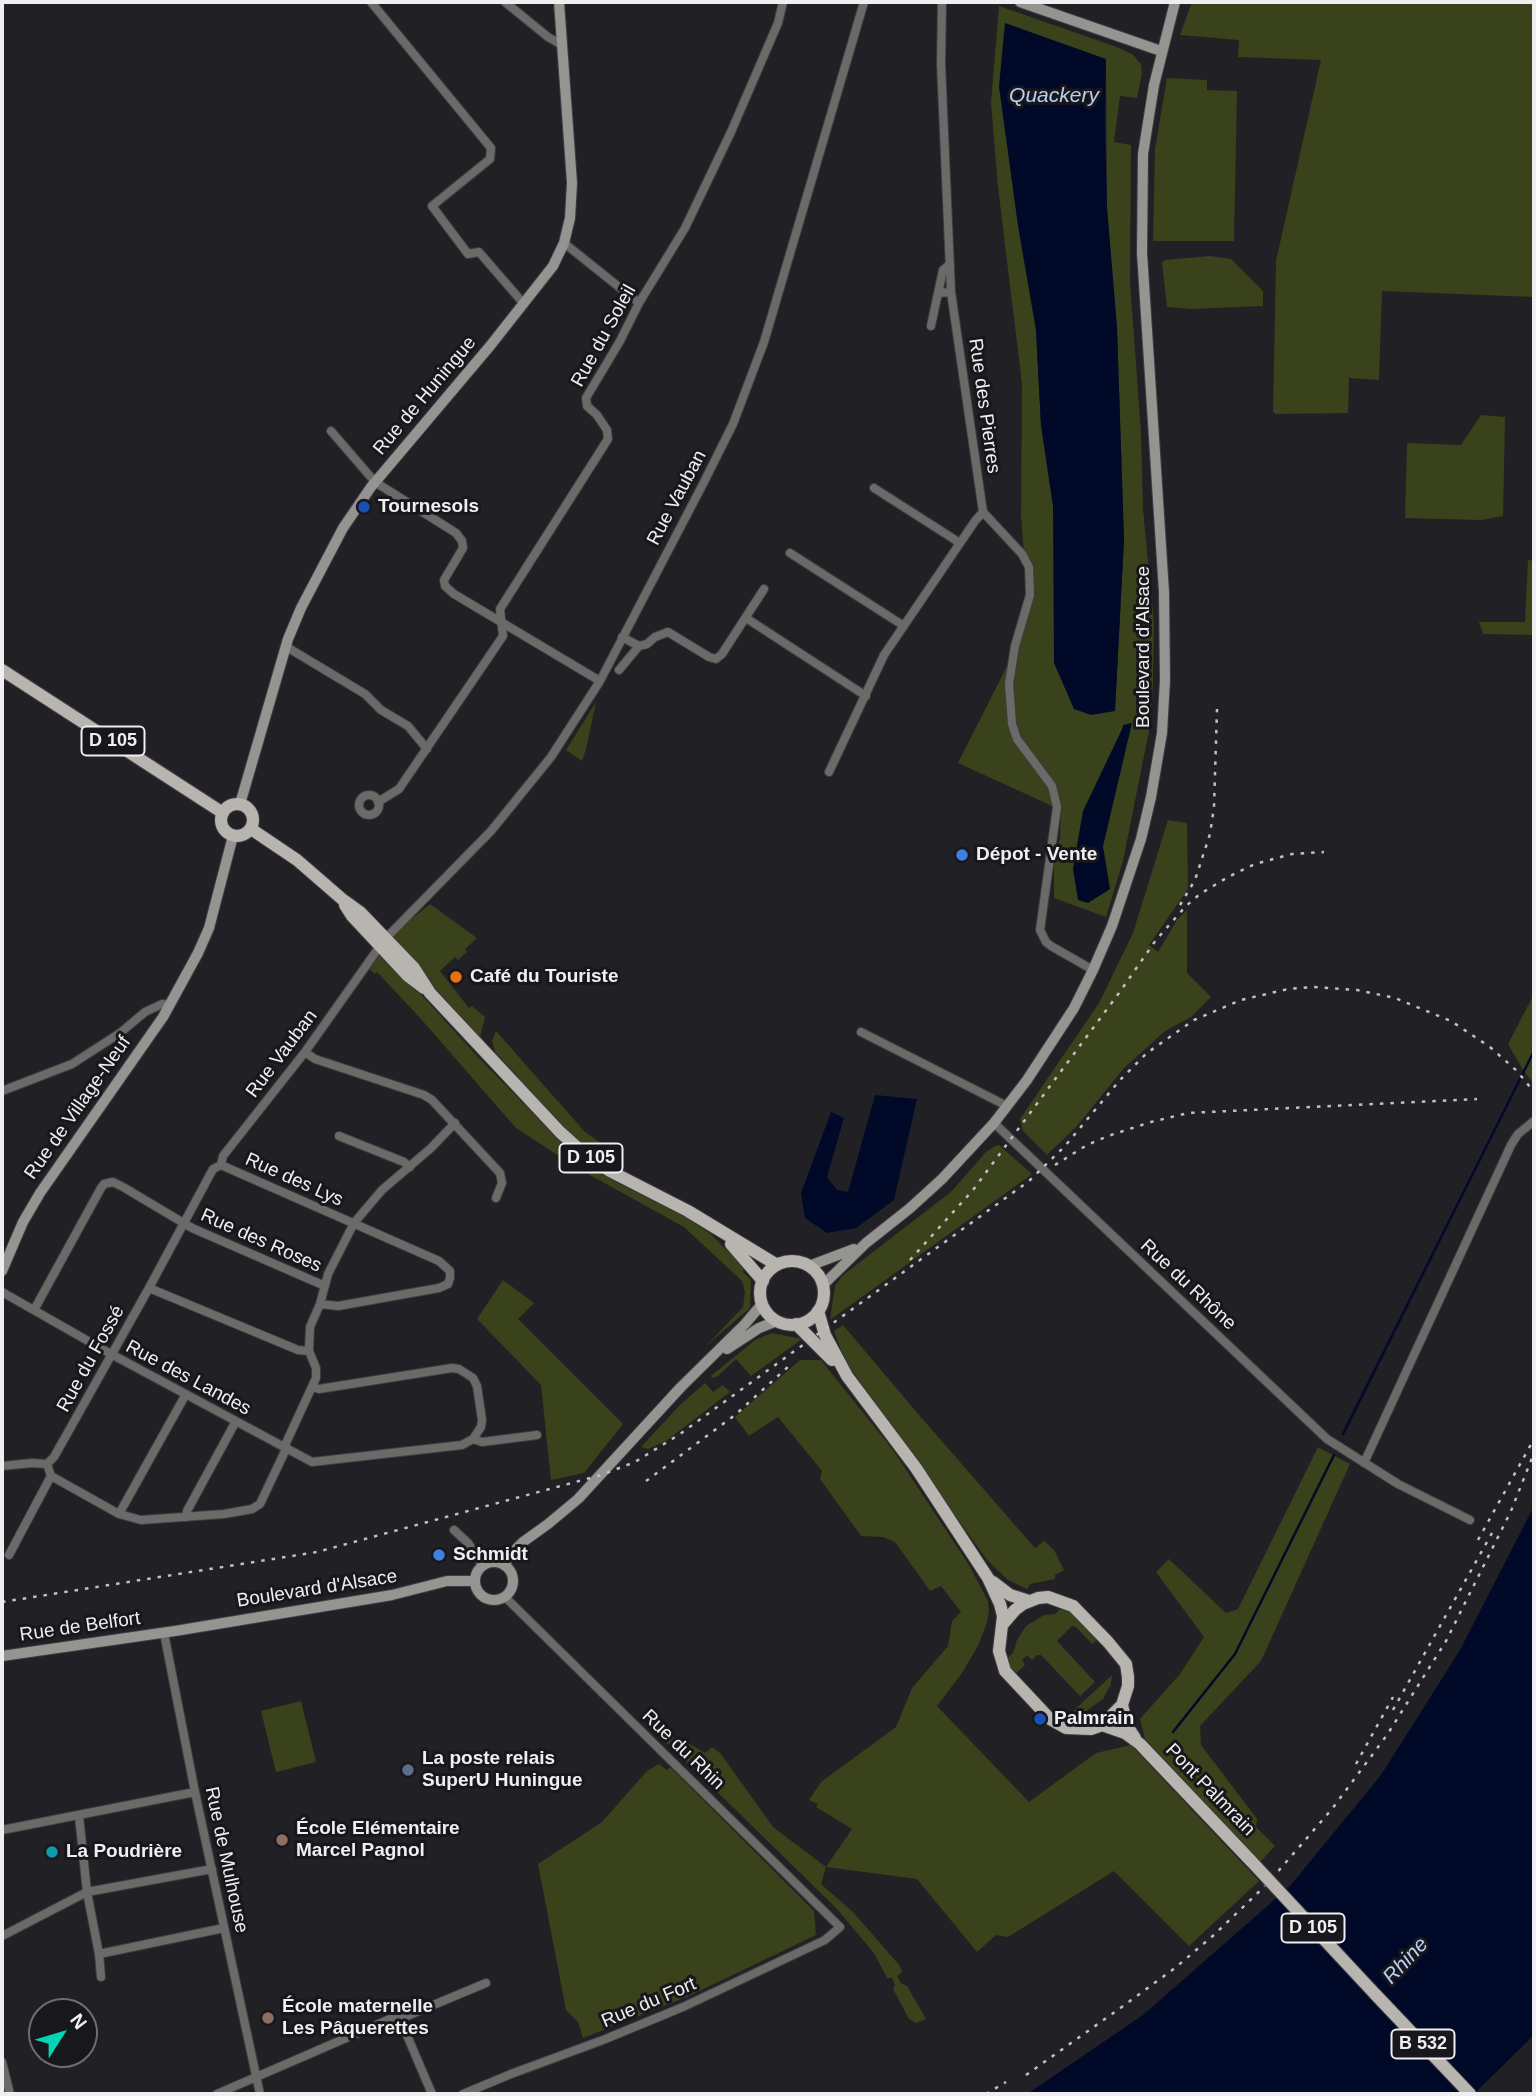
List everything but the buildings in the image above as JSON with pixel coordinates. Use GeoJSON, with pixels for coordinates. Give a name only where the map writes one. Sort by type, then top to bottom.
{"type":"FeatureCollection","features":[{"type":"Feature","properties":{"kind":"main road","name":"D 105"},"geometry":{"type":"LineString","coordinates":[[2,670],[223,813]]}},
{"type":"Feature","properties":{"kind":"main road"},"geometry":{"type":"LineString","coordinates":[[240,804],[252,814],[253,824],[243,836],[233,836],[224,828],[221,818],[230,806],[240,804]]}},
{"type":"Feature","properties":{"kind":"main road","name":"D 105"},"geometry":{"type":"LineString","coordinates":[[251,829],[298,860],[342,899],[352,916],[383,942],[408,976],[430,993],[560,1132],[582,1151],[610,1171],[688,1211],[777,1265]]}},
{"type":"Feature","properties":{"kind":"main road","name":"D 105"},"geometry":{"type":"LineString","coordinates":[[720,1232],[763,1281]]}},
{"type":"Feature","properties":{"kind":"main road"},"geometry":{"type":"LineString","coordinates":[[793,1261],[809,1266],[818,1274],[823,1284],[823,1298],[818,1311],[809,1320],[796,1324],[777,1321],[768,1314],[762,1304],[763,1281],[768,1272],[777,1265],[793,1261]]}},
{"type":"Feature","properties":{"kind":"main road"},"geometry":{"type":"LineString","coordinates":[[818,1311],[825,1335],[847,1376]]}},
{"type":"Feature","properties":{"kind":"main road"},"geometry":{"type":"LineString","coordinates":[[796,1324],[847,1376],[916,1468],[988,1578],[1003,1616],[999,1651],[1005,1671],[1045,1714],[1066,1728],[1091,1729],[1102,1725],[1122,1705],[1128,1686],[1125,1664],[1073,1606],[1048,1597],[1029,1601],[1015,1610],[1002,1625]]}},
{"type":"Feature","properties":{"kind":"main road"},"geometry":{"type":"LineString","coordinates":[[988,1578],[1010,1595],[1029,1601]]}},
{"type":"Feature","properties":{"kind":"main road","name":"Pont Palmrain"},"geometry":{"type":"LineString","coordinates":[[1122,1705],[1128,1726],[1140,1744],[1375,1994]]}},
{"type":"Feature","properties":{"kind":"main road","name":"Pont Palmrain"},"geometry":{"type":"LineString","coordinates":[[1102,1725],[1125,1733],[1140,1744]]}},
{"type":"Feature","properties":{"kind":"main road","name":"B 532"},"geometry":{"type":"LineString","coordinates":[[1375,1994],[1470,2094]]}},
{"type":"Feature","properties":{"kind":"street"},"geometry":{"type":"LineString","coordinates":[[370,2],[491,148],[490,159],[432,206],[468,254],[479,252],[523,304]]}},
{"type":"Feature","properties":{"kind":"street"},"geometry":{"type":"LineString","coordinates":[[505,2],[562,45]]}},
{"type":"Feature","properties":{"kind":"street","name":"Rue de Huningue"},"geometry":{"type":"LineString","coordinates":[[240,804],[285,646],[319,571],[351,514],[553,266],[564,243],[570,218],[572,183],[559,2]]}},
{"type":"Feature","properties":{"kind":"street","name":"Rue du Soleil"},"geometry":{"type":"LineString","coordinates":[[378,803],[399,789],[503,636],[500,609],[608,439],[607,430],[587,406],[586,398],[685,228],[731,132],[778,23],[783,2]]}},
{"type":"Feature","properties":{"kind":"street","name":"Rue Vauban"},"geometry":{"type":"LineString","coordinates":[[208,1178],[213,1169],[221,1165],[223,1156],[306,1052],[383,942],[491,831],[540,773],[600,681],[733,424],[764,342],[864,2]]}},
{"type":"Feature","properties":{"kind":"street","name":"Rue des Pierres"},"geometry":{"type":"LineString","coordinates":[[942,2],[941,64],[951,292],[983,512]]}},
{"type":"Feature","properties":{"kind":"street"},"geometry":{"type":"LineString","coordinates":[[1020,2],[1161,51]]}},
{"type":"Feature","properties":{"kind":"street","name":"Boulevard d'Alsace"},"geometry":{"type":"LineString","coordinates":[[823,1284],[866,1243],[942,1179],[1007,1106],[1074,1008],[1112,926],[1141,839],[1162,733],[1165,680],[1164,592],[1144,306],[1141,208],[1143,154],[1161,51],[1175,2]]}},
{"type":"Feature","properties":{"kind":"street"},"geometry":{"type":"LineString","coordinates":[[564,243],[639,303]]}},
{"type":"Feature","properties":{"kind":"street"},"geometry":{"type":"LineString","coordinates":[[931,326],[943,270],[950,264]]}},
{"type":"Feature","properties":{"kind":"street"},"geometry":{"type":"LineString","coordinates":[[938,293],[951,292]]}},
{"type":"Feature","properties":{"kind":"street"},"geometry":{"type":"LineString","coordinates":[[331,431],[375,482],[456,533],[462,541],[463,548],[444,580],[445,586],[454,594],[600,681]]}},
{"type":"Feature","properties":{"kind":"street"},"geometry":{"type":"LineString","coordinates":[[874,488],[960,543]]}},
{"type":"Feature","properties":{"kind":"street"},"geometry":{"type":"LineString","coordinates":[[829,772],[884,655],[983,512],[1022,554],[1030,567],[1030,595],[1015,646],[1009,684],[1012,724],[1017,739],[1052,786],[1057,807],[1040,930],[1051,946],[1093,970]]}},
{"type":"Feature","properties":{"kind":"street"},"geometry":{"type":"LineString","coordinates":[[790,553],[904,626]]}},
{"type":"Feature","properties":{"kind":"street"},"geometry":{"type":"LineString","coordinates":[[619,670],[639,646],[667,632],[716,659],[722,654],[764,589]]}},
{"type":"Feature","properties":{"kind":"street"},"geometry":{"type":"LineString","coordinates":[[746,618],[866,696]]}},
{"type":"Feature","properties":{"kind":"street"},"geometry":{"type":"LineString","coordinates":[[622,637],[639,646]]}},
{"type":"Feature","properties":{"kind":"street"},"geometry":{"type":"LineString","coordinates":[[285,646],[365,694],[382,710],[408,726],[427,749]]}},
{"type":"Feature","properties":{"kind":"street"},"geometry":{"type":"LineString","coordinates":[[2,1091],[72,1065],[120,1033],[145,1012],[162,1004],[170,1005],[209,928],[233,836]]}},
{"type":"Feature","properties":{"kind":"street","name":"Rue de Village-Neuf"},"geometry":{"type":"LineString","coordinates":[[2,1271],[23,1222],[40,1193],[170,1005]]}},
{"type":"Feature","properties":{"kind":"street"},"geometry":{"type":"LineString","coordinates":[[861,1032],[1007,1106]]}},
{"type":"Feature","properties":{"kind":"street"},"geometry":{"type":"LineString","coordinates":[[306,1052],[315,1059],[424,1095],[455,1123],[500,1173],[502,1183],[496,1198]]}},
{"type":"Feature","properties":{"kind":"street"},"geometry":{"type":"LineString","coordinates":[[1364,1463],[1511,1145],[1518,1134],[1534,1121]]}},
{"type":"Feature","properties":{"kind":"street"},"geometry":{"type":"LineString","coordinates":[[2,1466],[47,1464],[51,1476],[119,1514],[141,1520],[251,1509],[260,1504],[313,1387],[316,1368],[309,1351],[310,1327],[328,1274],[354,1223],[382,1190],[431,1148],[455,1123]]}},
{"type":"Feature","properties":{"kind":"street","name":"Rue du Rhône"},"geometry":{"type":"LineString","coordinates":[[994,1123],[1326,1439],[1398,1485],[1470,1520]]}},
{"type":"Feature","properties":{"kind":"street"},"geometry":{"type":"LineString","coordinates":[[339,1136],[404,1162],[410,1167]]}},
{"type":"Feature","properties":{"kind":"street","name":"Rue des Lys"},"geometry":{"type":"LineString","coordinates":[[221,1165],[439,1261],[450,1271],[448,1284],[439,1288],[338,1306],[320,1304]]}},
{"type":"Feature","properties":{"kind":"street","name":"Rue du Fossé"},"geometry":{"type":"LineString","coordinates":[[47,1464],[54,1457],[208,1178]]}},
{"type":"Feature","properties":{"kind":"street","name":"Rue des Roses"},"geometry":{"type":"LineString","coordinates":[[34,1310],[103,1184],[113,1182],[184,1224],[325,1286]]}},
{"type":"Feature","properties":{"kind":"street","name":"Boulevard d'Alsace"},"geometry":{"type":"LineString","coordinates":[[809,1266],[840,1256],[866,1243]]}},
{"type":"Feature","properties":{"kind":"street"},"geometry":{"type":"LineString","coordinates":[[149,1288],[298,1350],[309,1351]]}},
{"type":"Feature","properties":{"kind":"street","name":"Rue des Landes"},"geometry":{"type":"LineString","coordinates":[[2,1292],[312,1462],[462,1445],[472,1439],[482,1442],[537,1435]]}},
{"type":"Feature","properties":{"kind":"street"},"geometry":{"type":"LineString","coordinates":[[504,1565],[523,1542],[578,1499],[762,1304]]}},
{"type":"Feature","properties":{"kind":"street"},"geometry":{"type":"LineString","coordinates":[[705,1364],[759,1328],[777,1321]]}},
{"type":"Feature","properties":{"kind":"street"},"geometry":{"type":"LineString","coordinates":[[313,1387],[319,1389],[459,1369],[473,1378],[477,1386],[482,1420],[481,1427],[472,1439]]}},
{"type":"Feature","properties":{"kind":"street"},"geometry":{"type":"LineString","coordinates":[[119,1514],[186,1394]]}},
{"type":"Feature","properties":{"kind":"street"},"geometry":{"type":"LineString","coordinates":[[187,1517],[187,1511],[236,1421]]}},
{"type":"Feature","properties":{"kind":"street"},"geometry":{"type":"LineString","coordinates":[[9,1555],[51,1476]]}},
{"type":"Feature","properties":{"kind":"street"},"geometry":{"type":"LineString","coordinates":[[454,1530],[468,1543],[483,1566]]}},
{"type":"Feature","properties":{"kind":"street"},"geometry":{"type":"LineString","coordinates":[[493,1562],[504,1565],[513,1580],[512,1587],[505,1597],[496,1600],[486,1598],[478,1591],[476,1575],[483,1566],[493,1562]]}},
{"type":"Feature","properties":{"kind":"street","name":"Boulevard d'Alsace"},"geometry":{"type":"LineString","coordinates":[[164,1633],[392,1595],[447,1581],[475,1581]]}},
{"type":"Feature","properties":{"kind":"street","name":"Rue du Rhin"},"geometry":{"type":"LineString","coordinates":[[505,1597],[840,1927]]}},
{"type":"Feature","properties":{"kind":"street","name":"Rue de Belfort"},"geometry":{"type":"LineString","coordinates":[[2,1656],[164,1633]]}},
{"type":"Feature","properties":{"kind":"street","name":"Rue de Mulhouse"},"geometry":{"type":"LineString","coordinates":[[164,1633],[260,2094]]}},
{"type":"Feature","properties":{"kind":"street"},"geometry":{"type":"LineString","coordinates":[[2,1830],[195,1792]]}},
{"type":"Feature","properties":{"kind":"street"},"geometry":{"type":"LineString","coordinates":[[79,1816],[100,1977]]}},
{"type":"Feature","properties":{"kind":"street"},"geometry":{"type":"LineString","coordinates":[[2,1937],[88,1892],[212,1869]]}},
{"type":"Feature","properties":{"kind":"street","name":"Rue du Fort"},"geometry":{"type":"LineString","coordinates":[[463,2094],[682,2007],[825,1940],[840,1927]]}},
{"type":"Feature","properties":{"kind":"street"},"geometry":{"type":"LineString","coordinates":[[99,1954],[224,1928]]}},
{"type":"Feature","properties":{"kind":"street"},"geometry":{"type":"LineString","coordinates":[[217,2094],[390,2019],[400,2019],[486,1983]]}},
{"type":"Feature","properties":{"kind":"street"},"geometry":{"type":"LineString","coordinates":[[400,2019],[432,2094]]}},
{"type":"Feature","properties":{"kind":"street"},"geometry":{"type":"LineString","coordinates":[[2,2067],[10,2094]]}},
{"type":"Feature","properties":{"kind":"green space"},"geometry":{"type":"Polygon","coordinates":[[[1192,2],[1534,2],[1534,297],[1382,291],[1379,380],[1349,378],[1348,413],[1273,412],[1276,261],[1321,60],[1238,57],[1239,40],[1180,35],[1192,2]]]}},
{"type":"Feature","properties":{"kind":"green space"},"geometry":{"type":"Polygon","coordinates":[[[999,6],[1114,46],[1132,54],[1141,64],[1142,74],[1137,98],[1120,96],[1114,142],[1131,145],[1130,282],[1141,432],[1143,509],[1154,624],[1153,684],[1149,731],[1123,861],[1106,917],[1054,898],[1054,861],[1060,838],[1061,810],[958,763],[1004,672],[1029,614],[1021,517],[1022,384],[998,187],[991,103],[999,6]],[[1106,59],[999,86],[1036,330],[1041,425],[1053,506],[1115,710],[1124,540],[1117,328],[1107,208],[1106,59]],[[1131,723],[1123,725],[1103,846],[1131,723]]]}},
{"type":"Feature","properties":{"kind":"green space"},"geometry":{"type":"Polygon","coordinates":[[[1167,78],[1207,80],[1207,90],[1237,91],[1234,241],[1153,241],[1155,149],[1167,78]]]}},
{"type":"Feature","properties":{"kind":"green space"},"geometry":{"type":"Polygon","coordinates":[[[1210,256],[1231,259],[1263,291],[1263,306],[1191,309],[1167,307],[1162,263],[1165,260],[1210,256]]]}},
{"type":"Feature","properties":{"kind":"green space"},"geometry":{"type":"Polygon","coordinates":[[[1481,415],[1505,417],[1503,516],[1481,520],[1405,518],[1407,443],[1461,445],[1481,415]]]}},
{"type":"Feature","properties":{"kind":"green space"},"geometry":{"type":"Polygon","coordinates":[[[1528,560],[1534,561],[1534,635],[1483,634],[1479,622],[1525,622],[1528,560]]]}},
{"type":"Feature","properties":{"kind":"green space"},"geometry":{"type":"Polygon","coordinates":[[[596,702],[586,749],[582,761],[566,750],[596,702]]]}},
{"type":"Feature","properties":{"kind":"green space"},"geometry":{"type":"Polygon","coordinates":[[[1168,820],[1187,823],[1188,889],[1149,945],[1158,952],[1177,920],[1187,910],[1187,973],[1211,997],[1191,1017],[1165,1031],[1124,1068],[1077,1126],[1047,1155],[1023,1131],[1020,1119],[1099,1003],[1133,933],[1168,820]]]}},
{"type":"Feature","properties":{"kind":"green space"},"geometry":{"type":"Polygon","coordinates":[[[430,904],[477,938],[465,949],[467,952],[458,960],[455,957],[440,971],[469,1008],[472,1006],[485,1017],[480,1038],[395,941],[394,936],[399,929],[430,904]]]}},
{"type":"Feature","properties":{"kind":"green space"},"geometry":{"type":"Polygon","coordinates":[[[384,954],[479,1058],[585,1163],[608,1178],[689,1219],[711,1234],[744,1268],[743,1272],[751,1280],[750,1308],[706,1346],[743,1307],[745,1292],[742,1281],[684,1227],[579,1169],[516,1128],[421,1019],[377,972],[375,974],[369,969],[378,956],[384,954]]]}},
{"type":"Feature","properties":{"kind":"green space"},"geometry":{"type":"Polygon","coordinates":[[[1534,994],[1534,1081],[1533,1083],[1508,1044],[1534,994]]]}},
{"type":"Feature","properties":{"kind":"green space"},"geometry":{"type":"Polygon","coordinates":[[[496,1031],[585,1132],[621,1157],[616,1164],[602,1160],[551,1117],[495,1052],[492,1041],[496,1031]]]}},
{"type":"Feature","properties":{"kind":"green space"},"geometry":{"type":"Polygon","coordinates":[[[999,1145],[1032,1174],[830,1320],[835,1286],[842,1276],[952,1191],[985,1153],[999,1145]]]}},
{"type":"Feature","properties":{"kind":"green space"},"geometry":{"type":"Polygon","coordinates":[[[503,1280],[534,1303],[518,1319],[623,1424],[584,1473],[551,1480],[541,1385],[477,1319],[503,1280]]]}},
{"type":"Feature","properties":{"kind":"green space"},"geometry":{"type":"Polygon","coordinates":[[[843,1325],[1035,1548],[1044,1541],[1054,1550],[1064,1570],[1055,1575],[1055,1579],[1030,1584],[1027,1589],[1008,1580],[987,1560],[853,1372],[834,1331],[843,1325]]]}},
{"type":"Feature","properties":{"kind":"green space"},"geometry":{"type":"Polygon","coordinates":[[[772,1333],[802,1339],[751,1376],[736,1359],[718,1376],[711,1376],[755,1340],[772,1333]]]}},
{"type":"Feature","properties":{"kind":"green space"},"geometry":{"type":"Polygon","coordinates":[[[800,1360],[821,1360],[893,1450],[969,1565],[988,1601],[987,1622],[978,1646],[937,1706],[1029,1802],[1096,1753],[1131,1745],[1259,1881],[1189,1946],[1114,1871],[1008,1937],[996,1935],[977,1952],[917,1879],[826,1867],[852,1829],[809,1800],[821,1782],[896,1727],[912,1688],[948,1646],[952,1621],[961,1612],[941,1586],[930,1591],[895,1542],[883,1537],[861,1536],[820,1479],[822,1471],[778,1417],[749,1436],[735,1417],[800,1360]]]}},
{"type":"Feature","properties":{"kind":"green space"},"geometry":{"type":"Polygon","coordinates":[[[705,1383],[713,1392],[723,1385],[730,1392],[666,1441],[648,1449],[641,1447],[678,1407],[705,1383]]]}},
{"type":"Feature","properties":{"kind":"green space"},"geometry":{"type":"Polygon","coordinates":[[[1318,1447],[1350,1464],[1261,1661],[1200,1726],[1201,1745],[1257,1819],[1256,1827],[1275,1846],[1260,1862],[1145,1739],[1140,1719],[1180,1674],[1204,1637],[1156,1572],[1169,1559],[1226,1613],[1238,1609],[1318,1447]]]}},
{"type":"Feature","properties":{"kind":"green space"},"geometry":{"type":"Polygon","coordinates":[[[1064,1605],[1100,1637],[1092,1644],[1072,1626],[1057,1641],[1095,1682],[1080,1696],[1041,1655],[1032,1660],[1027,1655],[1022,1660],[1025,1665],[1014,1675],[1005,1660],[1013,1653],[1026,1626],[1044,1615],[1055,1614],[1064,1605]]]}},
{"type":"Feature","properties":{"kind":"green space"},"geometry":{"type":"Polygon","coordinates":[[[1112,1675],[1111,1684],[1103,1699],[1086,1711],[1071,1713],[1112,1675]]]}},
{"type":"Feature","properties":{"kind":"green space"},"geometry":{"type":"Polygon","coordinates":[[[301,1701],[316,1762],[276,1772],[261,1711],[301,1701]]]}},
{"type":"Feature","properties":{"kind":"green space"},"geometry":{"type":"Polygon","coordinates":[[[660,1721],[673,1737],[705,1753],[712,1747],[721,1754],[773,1827],[826,1867],[821,1884],[853,1912],[900,1966],[902,1972],[897,1976],[901,1983],[907,1986],[926,2019],[916,2023],[909,2019],[893,1989],[895,1985],[892,1978],[887,1978],[874,1953],[836,1908],[656,1732],[660,1721]]]}},
{"type":"Feature","properties":{"kind":"green space"},"geometry":{"type":"Polygon","coordinates":[[[659,1764],[667,1770],[670,1767],[814,1911],[816,1935],[689,1996],[583,2038],[578,2022],[566,2010],[538,1864],[602,1822],[647,1771],[659,1764]]]}},
{"type":"Feature","properties":{"kind":"water","name":"Quackery"},"geometry":{"type":"Polygon","coordinates":[[[1005,23],[1106,59],[1107,208],[1117,328],[1124,540],[1115,711],[1091,715],[1074,709],[1054,663],[1053,506],[1041,425],[1036,330],[999,86],[1005,23]]]}},
{"type":"Feature","properties":{"kind":"water"},"geometry":{"type":"Polygon","coordinates":[[[1132,723],[1103,846],[1110,889],[1088,903],[1078,900],[1073,869],[1083,811],[1124,725],[1132,723]]]}},
{"type":"Feature","properties":{"kind":"water"},"geometry":{"type":"Polygon","coordinates":[[[875,1095],[917,1099],[894,1200],[856,1228],[827,1233],[805,1218],[801,1193],[831,1112],[844,1118],[827,1177],[837,1190],[848,1192],[875,1095]]]}},
{"type":"Feature","properties":{"kind":"water","name":"Rhine"},"geometry":{"type":"Polygon","coordinates":[[[1534,1506],[1534,2035],[1474,2094],[1027,2094],[1143,2015],[1290,1886],[1381,1775],[1460,1650],[1534,1506]]]}},
{"type":"Feature","properties":{"kind":"waterway"},"geometry":{"type":"LineString","coordinates":[[1343,1434],[1534,1051]]}},
{"type":"Feature","properties":{"kind":"waterway"},"geometry":{"type":"LineString","coordinates":[[1173,1732],[1235,1654],[1334,1455]]}},
{"type":"Feature","properties":{"kind":"railway"},"geometry":{"type":"LineString","coordinates":[[1180,905],[1195,880],[1210,834],[1214,807],[1217,709]]}},
{"type":"Feature","properties":{"kind":"railway"},"geometry":{"type":"LineString","coordinates":[[910,1260],[973,1190],[1156,940],[1186,906],[1200,894],[1255,864],[1292,854],[1324,852]]}},
{"type":"Feature","properties":{"kind":"railway"},"geometry":{"type":"LineString","coordinates":[[2,1602],[317,1552],[601,1475],[635,1462],[680,1434],[1029,1181],[1065,1146],[1120,1080],[1147,1053],[1194,1020],[1241,1000],[1288,989],[1313,987],[1357,990],[1395,998],[1451,1021],[1490,1047],[1517,1071],[1534,1092]]}},
{"type":"Feature","properties":{"kind":"railway"},"geometry":{"type":"LineString","coordinates":[[1055,1165],[1087,1145],[1108,1136],[1188,1113],[1477,1099]]}},
{"type":"Feature","properties":{"kind":"railway"},"geometry":{"type":"LineString","coordinates":[[646,1481],[735,1415],[790,1365]]}},
{"type":"Feature","properties":{"kind":"railway"},"geometry":{"type":"LineString","coordinates":[[1478,1540],[1534,1439]]}},
{"type":"Feature","properties":{"kind":"railway"},"geometry":{"type":"LineString","coordinates":[[1026,2075],[1175,1968],[1215,1934],[1268,1883],[1332,1809],[1387,1735],[1446,1641],[1511,1511],[1534,1453]]}},
{"type":"Feature","properties":{"kind":"railway"},"geometry":{"type":"LineString","coordinates":[[1393,1710],[1492,1533]]}},
{"type":"Feature","properties":{"kind":"railway"},"geometry":{"type":"LineString","coordinates":[[1356,1764],[1393,1697]]}},
{"type":"Feature","properties":{"kind":"railway"},"geometry":{"type":"LineString","coordinates":[[986,2094],[1006,2082]]}},
{"type":"Feature","properties":{"kind":"place","name":"Tournesols"},"geometry":{"type":"Point","coordinates":[364,507]}},
{"type":"Feature","properties":{"kind":"place","name":"Dépot - Vente"},"geometry":{"type":"Point","coordinates":[962,855]}},
{"type":"Feature","properties":{"kind":"place","name":"Café du Touriste"},"geometry":{"type":"Point","coordinates":[456,977]}},
{"type":"Feature","properties":{"kind":"place","name":"Schmidt"},"geometry":{"type":"Point","coordinates":[439,1555]}},
{"type":"Feature","properties":{"kind":"place","name":"Palmrain"},"geometry":{"type":"Point","coordinates":[1040,1719]}},
{"type":"Feature","properties":{"kind":"place","name":"La poste relais SuperU Huningue"},"geometry":{"type":"Point","coordinates":[408,1770]}},
{"type":"Feature","properties":{"kind":"place","name":"École Elémentaire Marcel Pagnol"},"geometry":{"type":"Point","coordinates":[282,1840]}},
{"type":"Feature","properties":{"kind":"place","name":"La Poudrière"},"geometry":{"type":"Point","coordinates":[52,1852]}},
{"type":"Feature","properties":{"kind":"place","name":"École maternelle Les Pâquerettes"},"geometry":{"type":"Point","coordinates":[268,2018]}}]}
